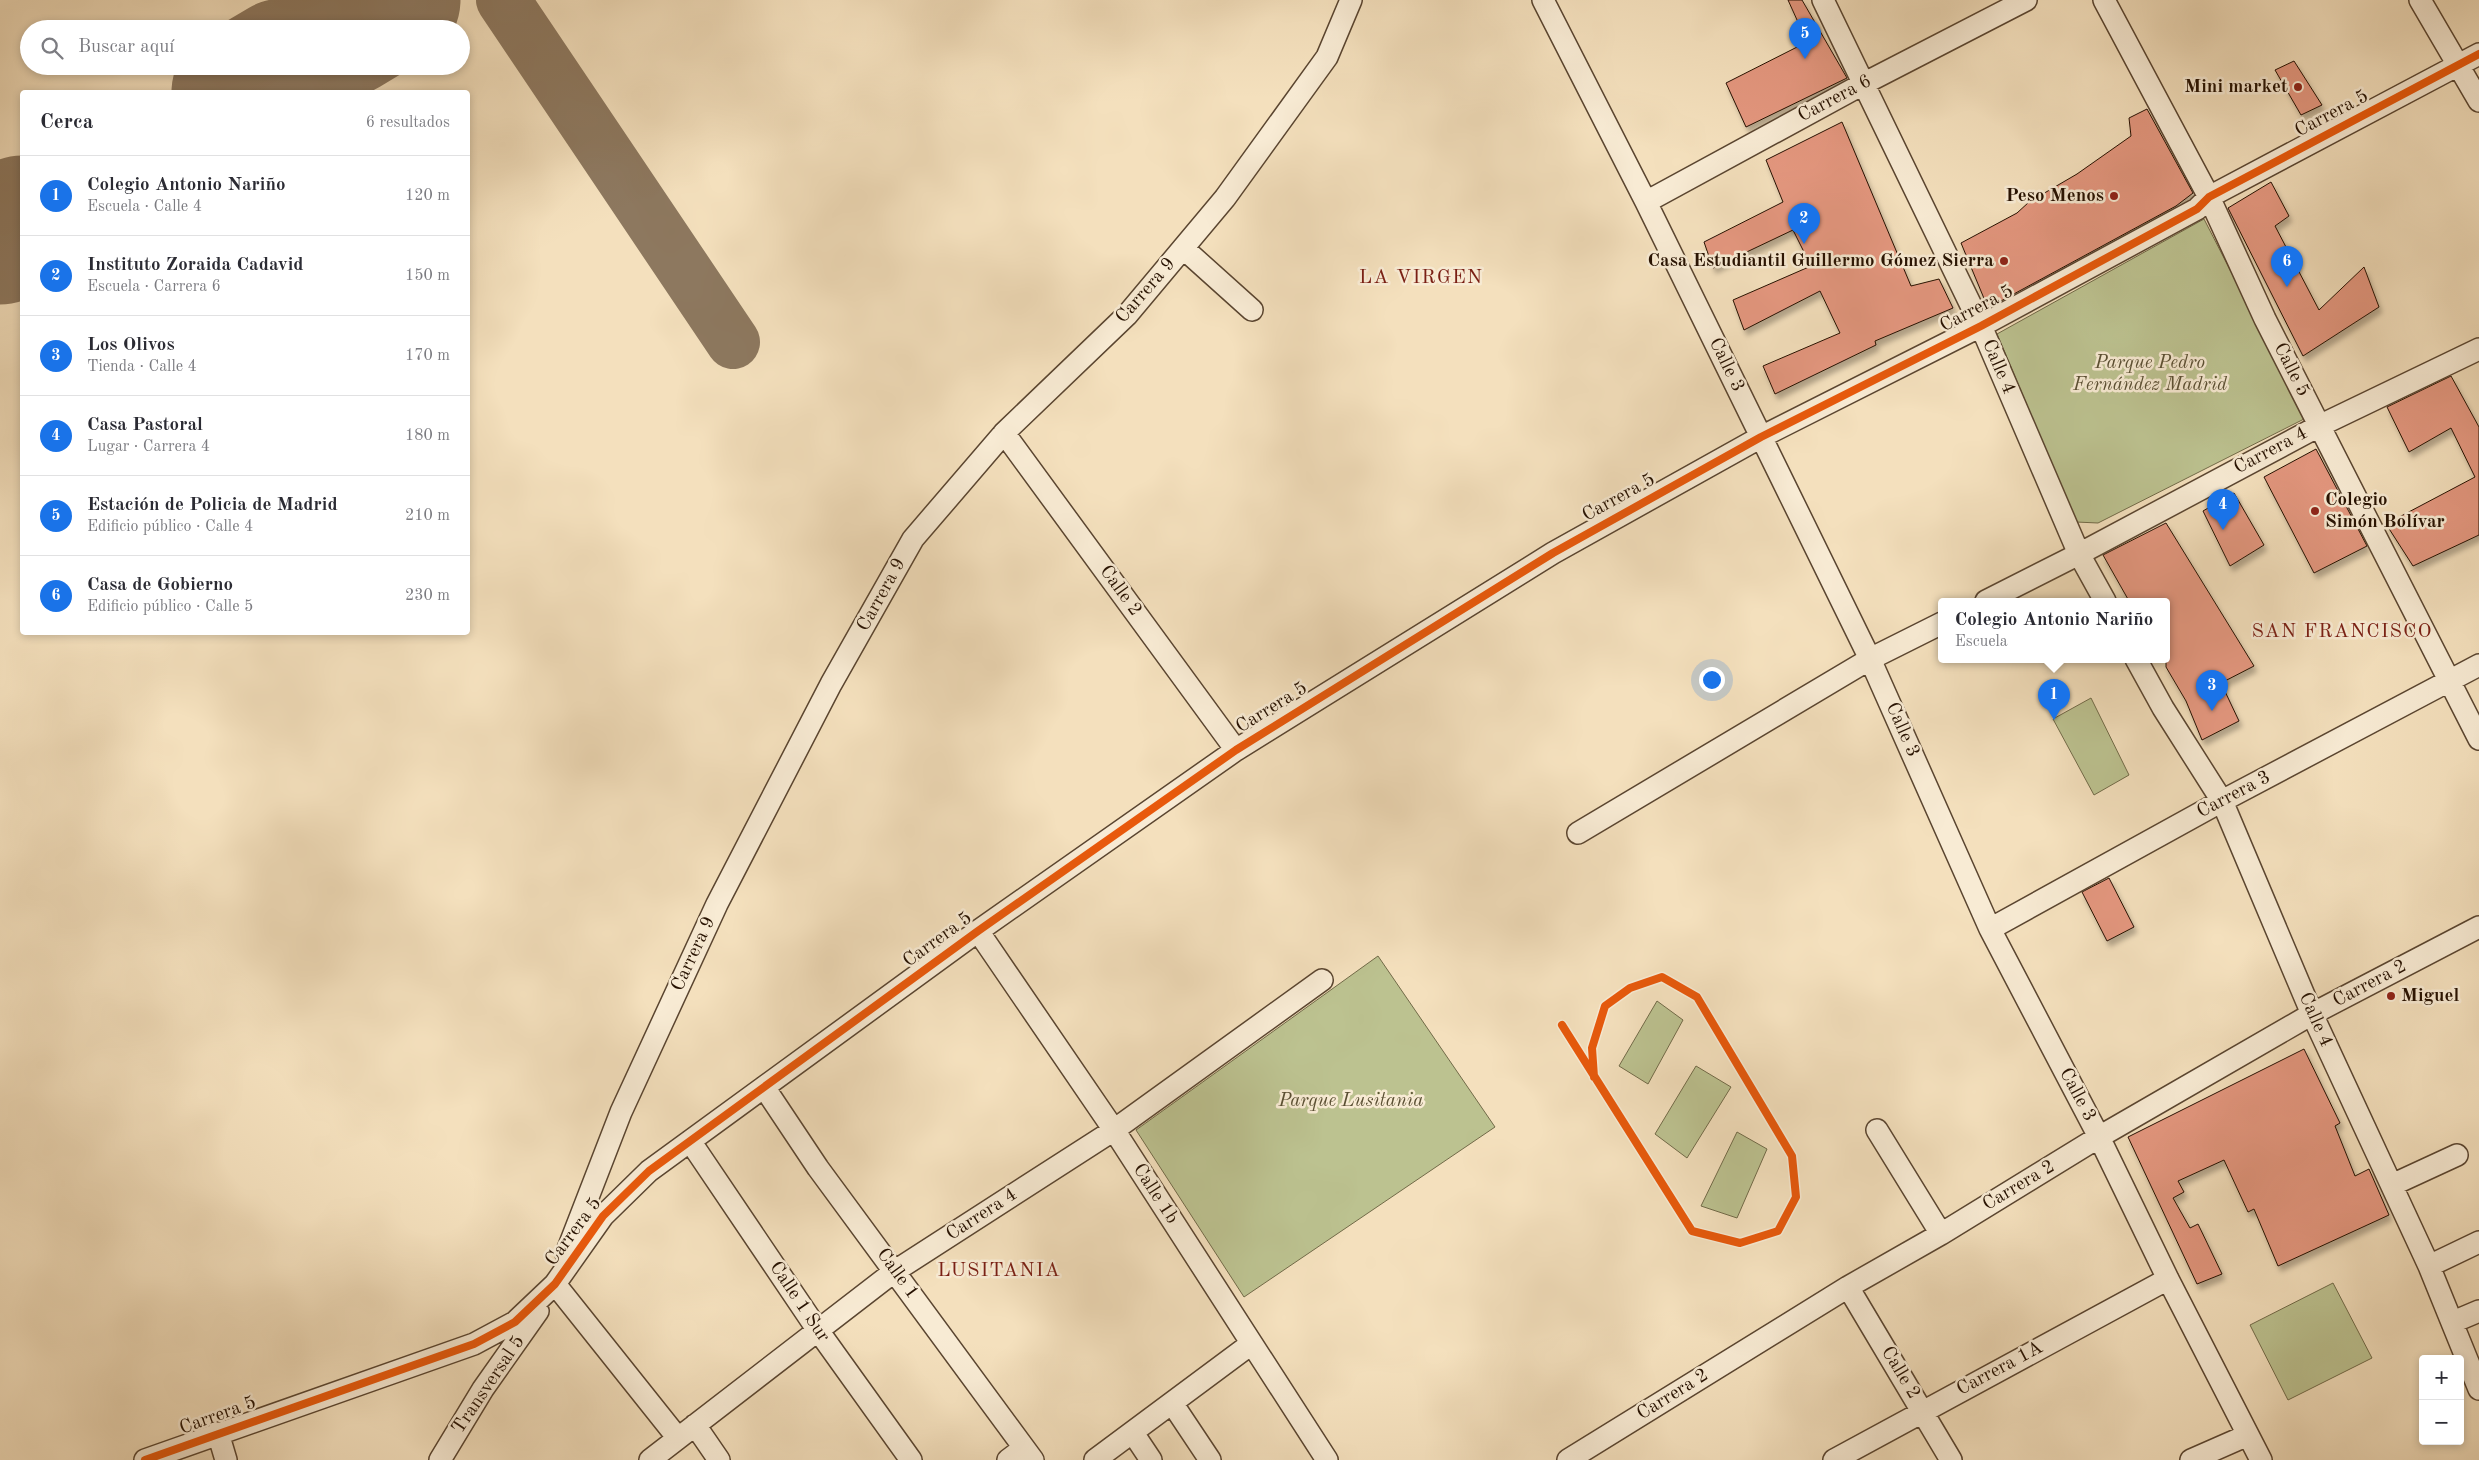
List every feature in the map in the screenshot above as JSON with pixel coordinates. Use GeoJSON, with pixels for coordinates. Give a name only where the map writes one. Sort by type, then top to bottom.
{"type":"FeatureCollection","features":[{"type":"Feature","properties":{"kind":"street","name":"Carrera 9"},"geometry":{"type":"LineString","coordinates":[[555,1284],[620,1112],[717,904],[831,684],[913,539],[1004,433],[1126,315],[1225,198],[1328,57],[1352,0]]}},
{"type":"Feature","properties":{"kind":"street","name":"Calle 3"},"geometry":{"type":"LineString","coordinates":[[1543,0],[1646,202],[1870,659],[1990,929],[2099,1138],[2168,1279],[2261,1460]]}},
{"type":"Feature","properties":{"kind":"street","name":"Calle 4"},"geometry":{"type":"LineString","coordinates":[[1822,0],[1980,326],[2079,554],[2103,598]]}},
{"type":"Feature","properties":{"kind":"street","name":"Carrera 6"},"geometry":{"type":"LineString","coordinates":[[1646,202],[1864,84],[2026,0]]}},
{"type":"Feature","properties":{"kind":"street","name":"Calle 5"},"geometry":{"type":"LineString","coordinates":[[2104,0],[2210,197],[2265,319],[2479,739]]}},
{"type":"Feature","properties":{"kind":"street"},"geometry":{"type":"LineString","coordinates":[[2420,0],[2460,65],[2479,101]]}},
{"type":"Feature","properties":{"kind":"street","name":"Carrera 5"},"geometry":{"type":"LineString","coordinates":[[145,1460],[474,1344],[515,1322],[555,1284],[603,1216],[650,1171],[978,930],[1236,750],[1553,552],[1761,437],[1980,326],[2198,209],[2210,197],[2479,54]]}},
{"type":"Feature","properties":{"kind":"street"},"geometry":{"type":"LineString","coordinates":[[1183,248],[1252,310]]}},
{"type":"Feature","properties":{"kind":"street","name":"Carrera 4"},"geometry":{"type":"LineString","coordinates":[[1992,598],[2079,554],[2319,426],[2479,349]]}},
{"type":"Feature","properties":{"kind":"street","name":"Calle 2"},"geometry":{"type":"LineString","coordinates":[[1004,433],[1236,750]]}},
{"type":"Feature","properties":{"kind":"street"},"geometry":{"type":"LineString","coordinates":[[1578,833],[1870,659],[1938,625]]}},
{"type":"Feature","properties":{"kind":"street","name":"Calle 4"},"geometry":{"type":"LineString","coordinates":[[2138,663],[2162,708],[2222,801],[2312,1014],[2429,1266],[2479,1390]]}},
{"type":"Feature","properties":{"kind":"street","name":"Carrera 3"},"geometry":{"type":"LineString","coordinates":[[1990,929],[2222,801],[2479,665]]}},
{"type":"Feature","properties":{"kind":"street","name":"Carrera 2"},"geometry":{"type":"LineString","coordinates":[[1568,1460],[1848,1287],[1941,1234],[2099,1138],[2312,1014],[2479,927]]}},
{"type":"Feature","properties":{"kind":"street","name":"Calle 1b"},"geometry":{"type":"LineString","coordinates":[[978,930],[1114,1130],[1327,1460]]}},
{"type":"Feature","properties":{"kind":"street","name":"Carrera 4"},"geometry":{"type":"LineString","coordinates":[[650,1460],[677,1437],[895,1271],[1114,1130],[1322,980]]}},
{"type":"Feature","properties":{"kind":"street","name":"Calle 1"},"geometry":{"type":"LineString","coordinates":[[764,1087],[818,1168],[895,1271],[1022,1456]]}},
{"type":"Feature","properties":{"kind":"street"},"geometry":{"type":"LineString","coordinates":[[1877,1130],[1941,1234]]}},
{"type":"Feature","properties":{"kind":"street","name":"Calle 1 Sur"},"geometry":{"type":"LineString","coordinates":[[690,1142],[818,1330],[911,1460]]}},
{"type":"Feature","properties":{"kind":"street"},"geometry":{"type":"LineString","coordinates":[[2392,1185],[2457,1155]]}},
{"type":"Feature","properties":{"kind":"street"},"geometry":{"type":"LineString","coordinates":[[2429,1266],[2479,1242]]}},
{"type":"Feature","properties":{"kind":"street","name":"Carrera 1A"},"geometry":{"type":"LineString","coordinates":[[1834,1460],[2168,1279]]}},
{"type":"Feature","properties":{"kind":"street"},"geometry":{"type":"LineString","coordinates":[[555,1284],[677,1437]]}},
{"type":"Feature","properties":{"kind":"street","name":"Transversal 5"},"geometry":{"type":"LineString","coordinates":[[440,1460],[484,1389],[525,1332],[555,1284]]}},
{"type":"Feature","properties":{"kind":"street","name":"Calle 2"},"geometry":{"type":"LineString","coordinates":[[1848,1287],[1923,1411],[1950,1460]]}},
{"type":"Feature","properties":{"kind":"street"},"geometry":{"type":"LineString","coordinates":[[2453,1322],[2479,1311]]}},
{"type":"Feature","properties":{"kind":"street"},"geometry":{"type":"LineString","coordinates":[[1096,1460],[1251,1344]]}},
{"type":"Feature","properties":{"kind":"street"},"geometry":{"type":"LineString","coordinates":[[1172,1403],[1210,1460]]}},
{"type":"Feature","properties":{"kind":"street"},"geometry":{"type":"LineString","coordinates":[[695,1425],[719,1460]]}},
{"type":"Feature","properties":{"kind":"street"},"geometry":{"type":"LineString","coordinates":[[218,1433],[226,1460]]}},
{"type":"Feature","properties":{"kind":"street"},"geometry":{"type":"LineString","coordinates":[[1133,1433],[1151,1460]]}},
{"type":"Feature","properties":{"kind":"street"},"geometry":{"type":"LineString","coordinates":[[2190,1460],[2248,1435]]}},
{"type":"Feature","properties":{"kind":"green space","name":"Parque Pedro Fernández Madrid"},"geometry":{"type":"Polygon","coordinates":[[[2204,219],[2306,418],[2098,523],[2076,522],[1997,334],[2204,219]]]}},
{"type":"Feature","properties":{"kind":"green space"},"geometry":{"type":"Polygon","coordinates":[[[2091,698],[2129,775],[2094,795],[2053,719],[2091,698]]]}},
{"type":"Feature","properties":{"kind":"green space","name":"Parque Lusitania"},"geometry":{"type":"Polygon","coordinates":[[[1378,956],[1495,1127],[1244,1297],[1136,1130],[1378,956]]]}},
{"type":"Feature","properties":{"kind":"green space"},"geometry":{"type":"Polygon","coordinates":[[[1657,1001],[1683,1020],[1648,1084],[1619,1066],[1657,1001]]]}},
{"type":"Feature","properties":{"kind":"green space"},"geometry":{"type":"Polygon","coordinates":[[[1696,1066],[1731,1087],[1687,1158],[1655,1134],[1696,1066]]]}},
{"type":"Feature","properties":{"kind":"green space"},"geometry":{"type":"Polygon","coordinates":[[[1737,1132],[1767,1149],[1737,1218],[1701,1206],[1737,1132]]]}},
{"type":"Feature","properties":{"kind":"green space"},"geometry":{"type":"Polygon","coordinates":[[[2333,1283],[2372,1358],[2288,1400],[2250,1325],[2333,1283]]]}},
{"type":"Feature","properties":{"kind":"building"},"geometry":{"type":"Polygon","coordinates":[[[1788,0],[1802,0],[1847,78],[1746,127],[1726,83],[1807,42],[1788,0]]]}},
{"type":"Feature","properties":{"kind":"building","name":"Mini market"},"geometry":{"type":"Polygon","coordinates":[[[2294,61],[2322,105],[2301,115],[2275,70],[2294,61]]]}},
{"type":"Feature","properties":{"kind":"building","name":"Peso Menos"},"geometry":{"type":"Polygon","coordinates":[[[2147,109],[2193,193],[2176,206],[1988,308],[1961,243],[2017,213],[2029,202],[2077,174],[2131,136],[2129,118],[2147,109]]]}},
{"type":"Feature","properties":{"kind":"building"},"geometry":{"type":"Polygon","coordinates":[[[1842,122],[1911,286],[1939,279],[1953,308],[1875,341],[1876,345],[1775,394],[1763,366],[1840,333],[1820,291],[1744,330],[1733,300],[1811,266],[1793,230],[1713,268],[1704,242],[1783,202],[1766,160],[1842,122]]]}},
{"type":"Feature","properties":{"kind":"building"},"geometry":{"type":"Polygon","coordinates":[[[2271,182],[2289,216],[2275,226],[2319,310],[2364,267],[2379,307],[2303,356],[2228,208],[2271,182]]]}},
{"type":"Feature","properties":{"kind":"building"},"geometry":{"type":"Polygon","coordinates":[[[2451,376],[2479,427],[2479,535],[2413,566],[2386,524],[2475,477],[2451,428],[2409,452],[2387,407],[2451,376]]]}},
{"type":"Feature","properties":{"kind":"building","name":"Colegio Simón Bolívar"},"geometry":{"type":"Polygon","coordinates":[[[2316,449],[2367,546],[2314,573],[2264,477],[2316,449]]]}},
{"type":"Feature","properties":{"kind":"building"},"geometry":{"type":"Polygon","coordinates":[[[2234,493],[2264,545],[2230,566],[2203,511],[2234,493]]]}},
{"type":"Feature","properties":{"kind":"building"},"geometry":{"type":"Polygon","coordinates":[[[2166,523],[2254,666],[2221,683],[2239,721],[2202,740],[2186,701],[2166,667],[2166,663],[2170,663],[2170,598],[2127,598],[2103,555],[2166,523]]]}},
{"type":"Feature","properties":{"kind":"building"},"geometry":{"type":"Polygon","coordinates":[[[2109,878],[2134,927],[2107,941],[2082,892],[2109,878]]]}},
{"type":"Feature","properties":{"kind":"building"},"geometry":{"type":"Polygon","coordinates":[[[2304,1049],[2340,1123],[2335,1126],[2355,1176],[2369,1169],[2389,1215],[2278,1266],[2254,1209],[2248,1212],[2224,1160],[2178,1181],[2184,1192],[2173,1198],[2190,1228],[2198,1224],[2222,1274],[2197,1284],[2128,1137],[2304,1049]]]}},
{"type":"Feature","properties":{"kind":"taxiway"},"geometry":{"type":"LineString","coordinates":[[503,0],[733,342]]}},
{"type":"Feature","properties":{"kind":"runway"},"geometry":{"type":"LineString","coordinates":[[360,20],[393,0]]}},
{"type":"Feature","properties":{"kind":"runway"},"geometry":{"type":"LineString","coordinates":[[242,90],[268,75]]}},
{"type":"Feature","properties":{"kind":"runway"},"geometry":{"type":"LineString","coordinates":[[0,237],[20,224]]}},
{"type":"Feature","properties":{"kind":"cycle path"},"geometry":{"type":"LineString","coordinates":[[145,1460],[474,1344],[515,1322],[555,1284],[603,1216],[649,1171],[978,931],[1236,750],[1553,553],[1761,437],[1981,326],[2197,209],[2209,197],[2479,54]]}},
{"type":"Feature","properties":{"kind":"cycle path"},"geometry":{"type":"LineString","coordinates":[[1562,1025],[1692,1231],[1740,1243],[1778,1231],[1796,1197],[1792,1156],[1697,997],[1662,977],[1630,988],[1605,1006],[1592,1048],[1594,1077]]}},
{"type":"Feature","properties":{"kind":"place","name":"Estación de Policia de Madrid"},"geometry":{"type":"Point","coordinates":[1805,59]}},
{"type":"Feature","properties":{"kind":"place","name":"Mini market"},"geometry":{"type":"Point","coordinates":[2298,87]}},
{"type":"Feature","properties":{"kind":"place","name":"Peso Menos"},"geometry":{"type":"Point","coordinates":[2114,196]}},
{"type":"Feature","properties":{"kind":"place","name":"Instituto Zoraida Cadavid"},"geometry":{"type":"Point","coordinates":[1804,244]}},
{"type":"Feature","properties":{"kind":"place","name":"Casa Estudiantil Guillermo Gómez Sierra"},"geometry":{"type":"Point","coordinates":[2004,261]}},
{"type":"Feature","properties":{"kind":"place","name":"Casa de Gobierno"},"geometry":{"type":"Point","coordinates":[2287,287]}},
{"type":"Feature","properties":{"kind":"place","name":"Colegio Simón Bolívar"},"geometry":{"type":"Point","coordinates":[2315,511]}},
{"type":"Feature","properties":{"kind":"place","name":"Casa Pastoral"},"geometry":{"type":"Point","coordinates":[2223,530]}},
{"type":"Feature","properties":{"kind":"place","name":"Los Olivos"},"geometry":{"type":"Point","coordinates":[2212,711]}},
{"type":"Feature","properties":{"kind":"place","name":"Colegio Antonio Nariño"},"geometry":{"type":"Point","coordinates":[2054,720]}},
{"type":"Feature","properties":{"kind":"place","name":"Miguel"},"geometry":{"type":"Point","coordinates":[2391,996]}},
{"type":"Feature","properties":{"kind":"district","name":"LA VIRGEN"},"geometry":{"type":"Point","coordinates":[1421,278]}},
{"type":"Feature","properties":{"kind":"district","name":"SAN FRANCISCO"},"geometry":{"type":"Point","coordinates":[2342,632]}},
{"type":"Feature","properties":{"kind":"district","name":"LUSITANIA"},"geometry":{"type":"Point","coordinates":[999,1271]}}]}
